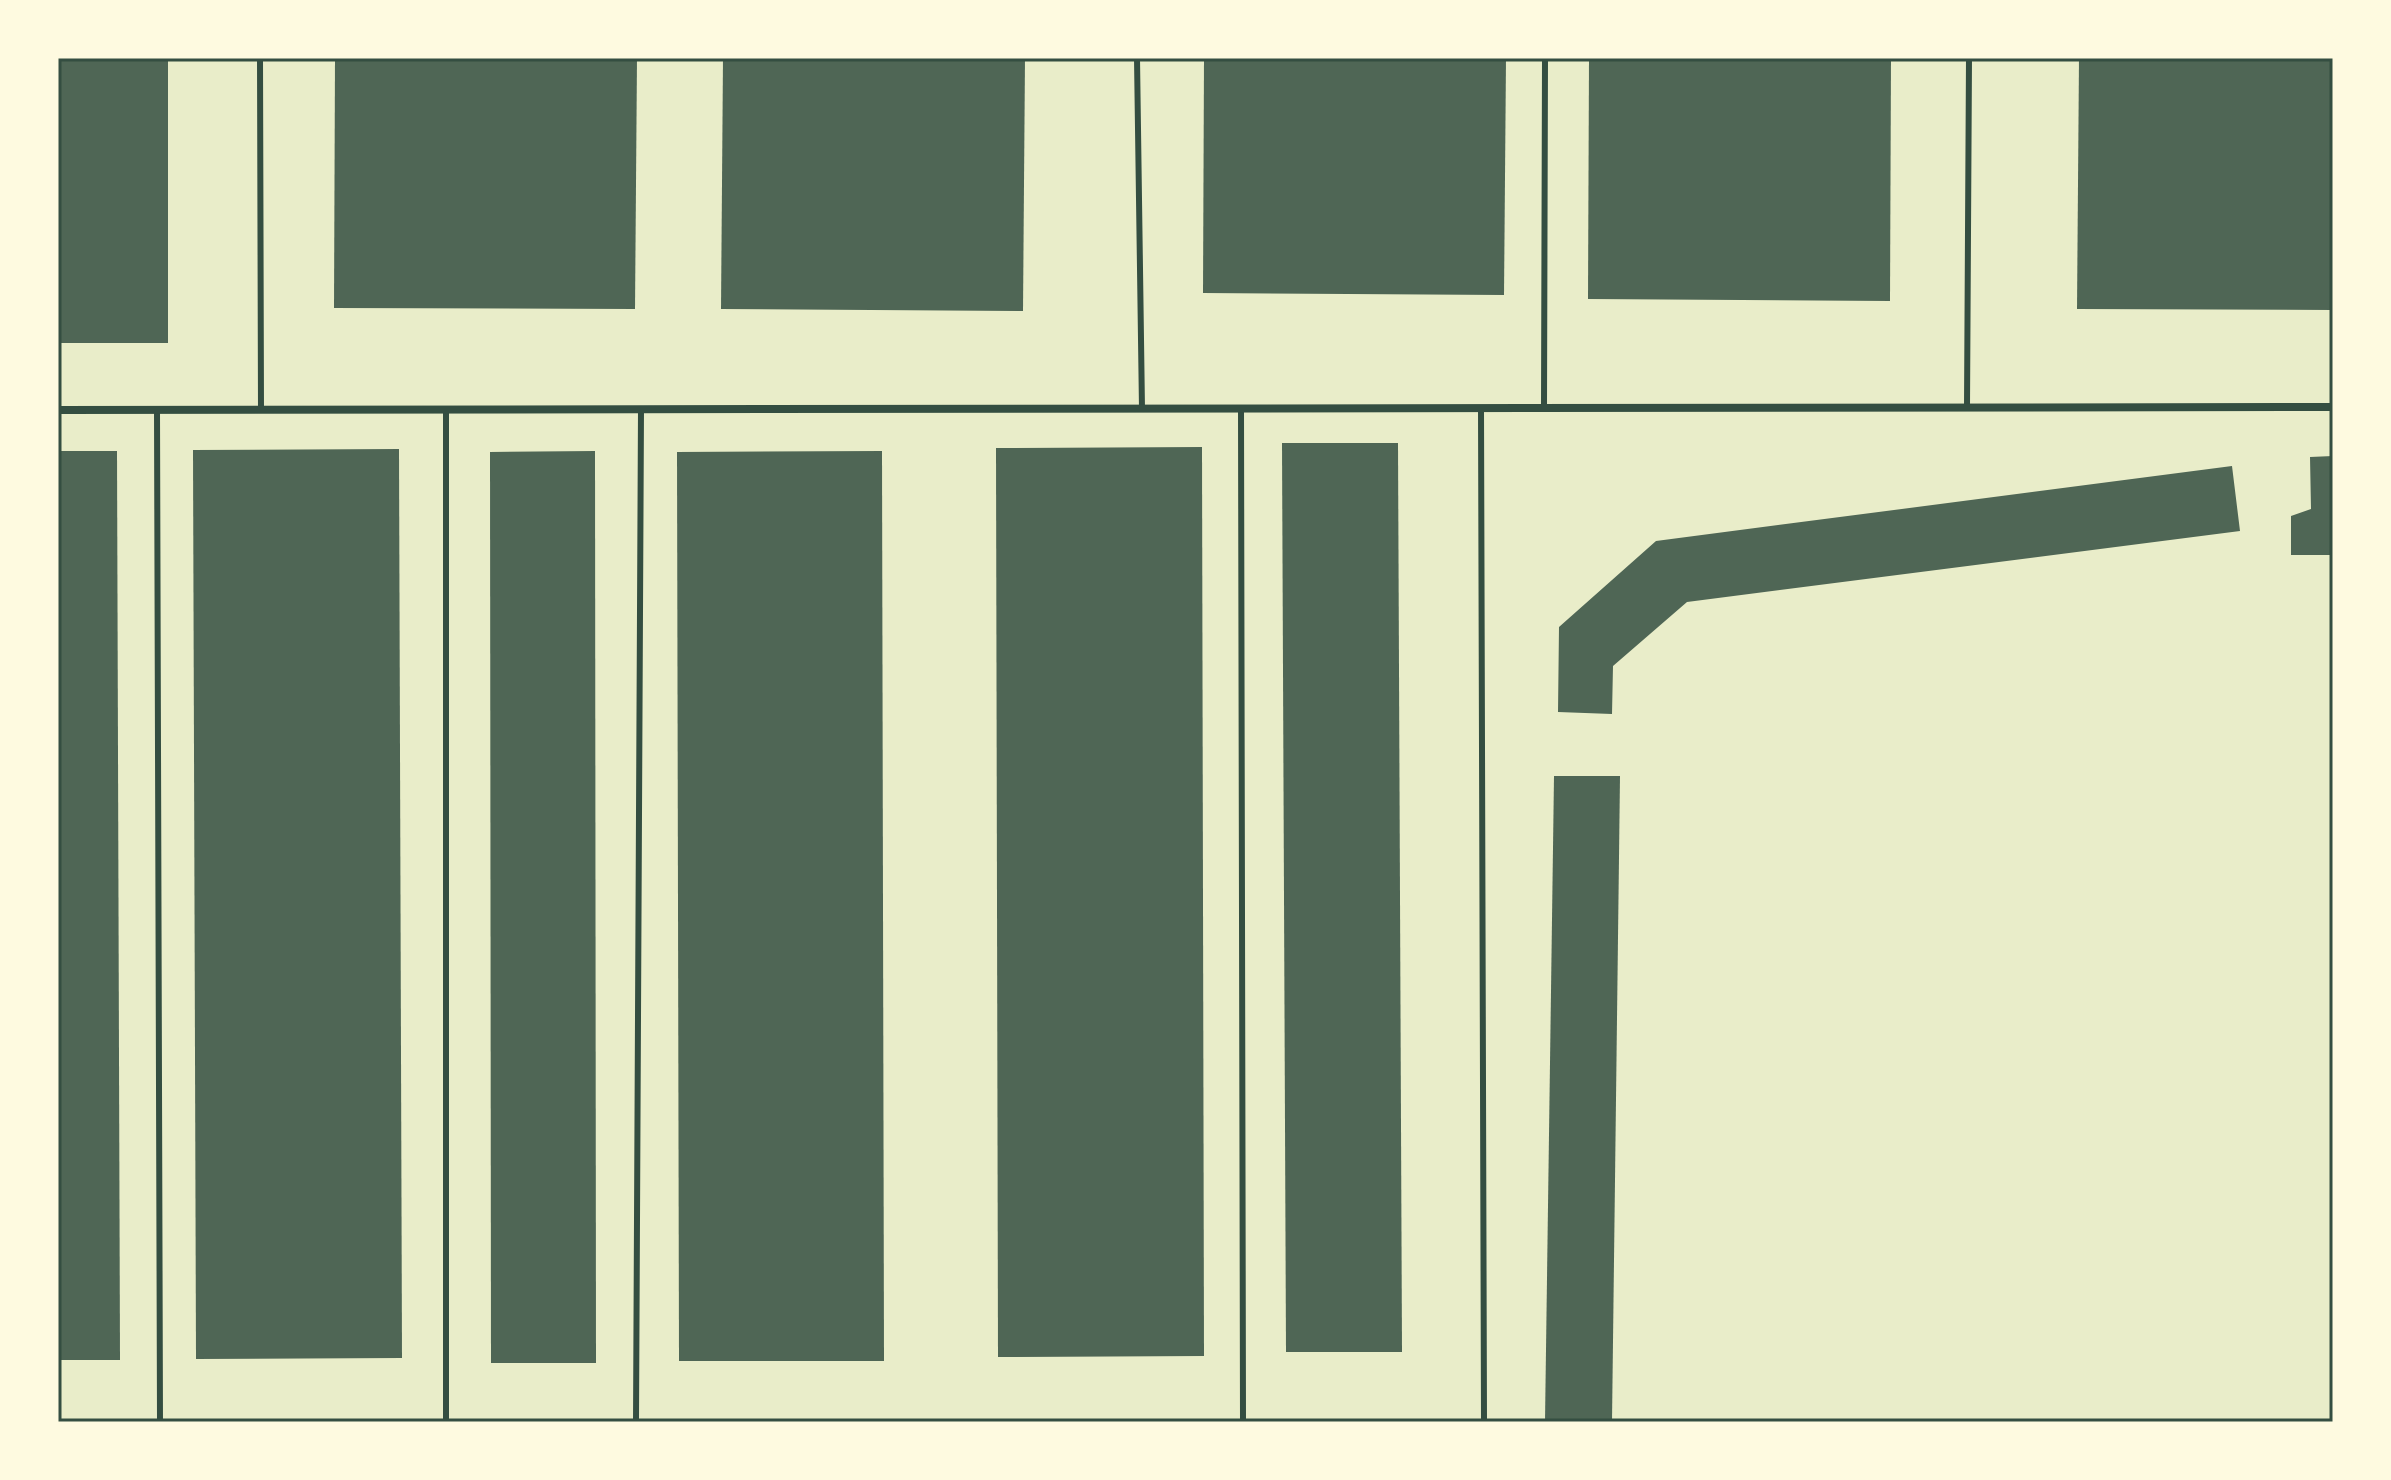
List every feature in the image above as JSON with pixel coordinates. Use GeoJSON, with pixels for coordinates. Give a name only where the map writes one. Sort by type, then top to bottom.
{"type":"FeatureCollection","features":[{"type":"Feature","properties":{"kind":"street"},"geometry":{"type":"LineString","coordinates":[[58,410],[2333,407]]}},
{"type":"Feature","properties":{"kind":"lane"},"geometry":{"type":"LineString","coordinates":[[260,58],[261,410]]}},
{"type":"Feature","properties":{"kind":"lane"},"geometry":{"type":"LineString","coordinates":[[1137,58],[1142,409]]}},
{"type":"Feature","properties":{"kind":"lane"},"geometry":{"type":"LineString","coordinates":[[1544,409],[1545,58]]}},
{"type":"Feature","properties":{"kind":"lane"},"geometry":{"type":"LineString","coordinates":[[1967,408],[1969,58]]}},
{"type":"Feature","properties":{"kind":"lane"},"geometry":{"type":"LineString","coordinates":[[636,1422],[641,409]]}},
{"type":"Feature","properties":{"kind":"lane"},"geometry":{"type":"LineString","coordinates":[[1241,409],[1243,1422]]}},
{"type":"Feature","properties":{"kind":"lane"},"geometry":{"type":"LineString","coordinates":[[1481,409],[1484,1422]]}},
{"type":"Feature","properties":{"kind":"lane"},"geometry":{"type":"LineString","coordinates":[[157,410],[160,1422]]}},
{"type":"Feature","properties":{"kind":"lane"},"geometry":{"type":"LineString","coordinates":[[446,410],[446,1422]]}},
{"type":"Feature","properties":{"kind":"building"},"geometry":{"type":"Polygon","coordinates":[[[58,58],[168,58],[168,343],[58,343],[58,58]]]}},
{"type":"Feature","properties":{"kind":"building"},"geometry":{"type":"Polygon","coordinates":[[[335,58],[637,58],[635,309],[334,308],[335,58]]]}},
{"type":"Feature","properties":{"kind":"building"},"geometry":{"type":"Polygon","coordinates":[[[723,58],[1025,58],[1023,311],[721,309],[723,58]]]}},
{"type":"Feature","properties":{"kind":"building"},"geometry":{"type":"Polygon","coordinates":[[[1204,58],[1506,58],[1504,295],[1203,293],[1204,58]]]}},
{"type":"Feature","properties":{"kind":"building"},"geometry":{"type":"Polygon","coordinates":[[[1589,58],[1891,58],[1890,301],[1588,299],[1589,58]]]}},
{"type":"Feature","properties":{"kind":"building"},"geometry":{"type":"Polygon","coordinates":[[[2079,58],[2333,58],[2333,310],[2077,309],[2079,58]]]}},
{"type":"Feature","properties":{"kind":"building"},"geometry":{"type":"Polygon","coordinates":[[[1282,443],[1398,443],[1402,1352],[1286,1352],[1282,443]]]}},
{"type":"Feature","properties":{"kind":"building"},"geometry":{"type":"Polygon","coordinates":[[[1202,447],[1204,1356],[998,1357],[996,448],[1202,447]]]}},
{"type":"Feature","properties":{"kind":"building"},"geometry":{"type":"Polygon","coordinates":[[[399,449],[402,1358],[196,1359],[193,450],[399,449]]]}},
{"type":"Feature","properties":{"kind":"building"},"geometry":{"type":"Polygon","coordinates":[[[58,451],[117,451],[120,1360],[58,1360],[58,451]]]}},
{"type":"Feature","properties":{"kind":"building"},"geometry":{"type":"Polygon","coordinates":[[[595,451],[596,1363],[491,1363],[490,452],[595,451]]]}},
{"type":"Feature","properties":{"kind":"building"},"geometry":{"type":"Polygon","coordinates":[[[882,451],[884,1361],[679,1361],[677,452],[882,451]]]}},
{"type":"Feature","properties":{"kind":"building"},"geometry":{"type":"Polygon","coordinates":[[[2333,456],[2333,555],[2291,555],[2291,516],[2311,509],[2310,457],[2333,456]]]}},
{"type":"Feature","properties":{"kind":"building"},"geometry":{"type":"Polygon","coordinates":[[[2232,466],[2240,531],[1687,602],[1613,666],[1612,714],[1558,712],[1559,627],[1656,541],[2232,466]]]}},
{"type":"Feature","properties":{"kind":"building"},"geometry":{"type":"Polygon","coordinates":[[[1554,776],[1620,776],[1612,1422],[1545,1422],[1554,776]]]}}]}
